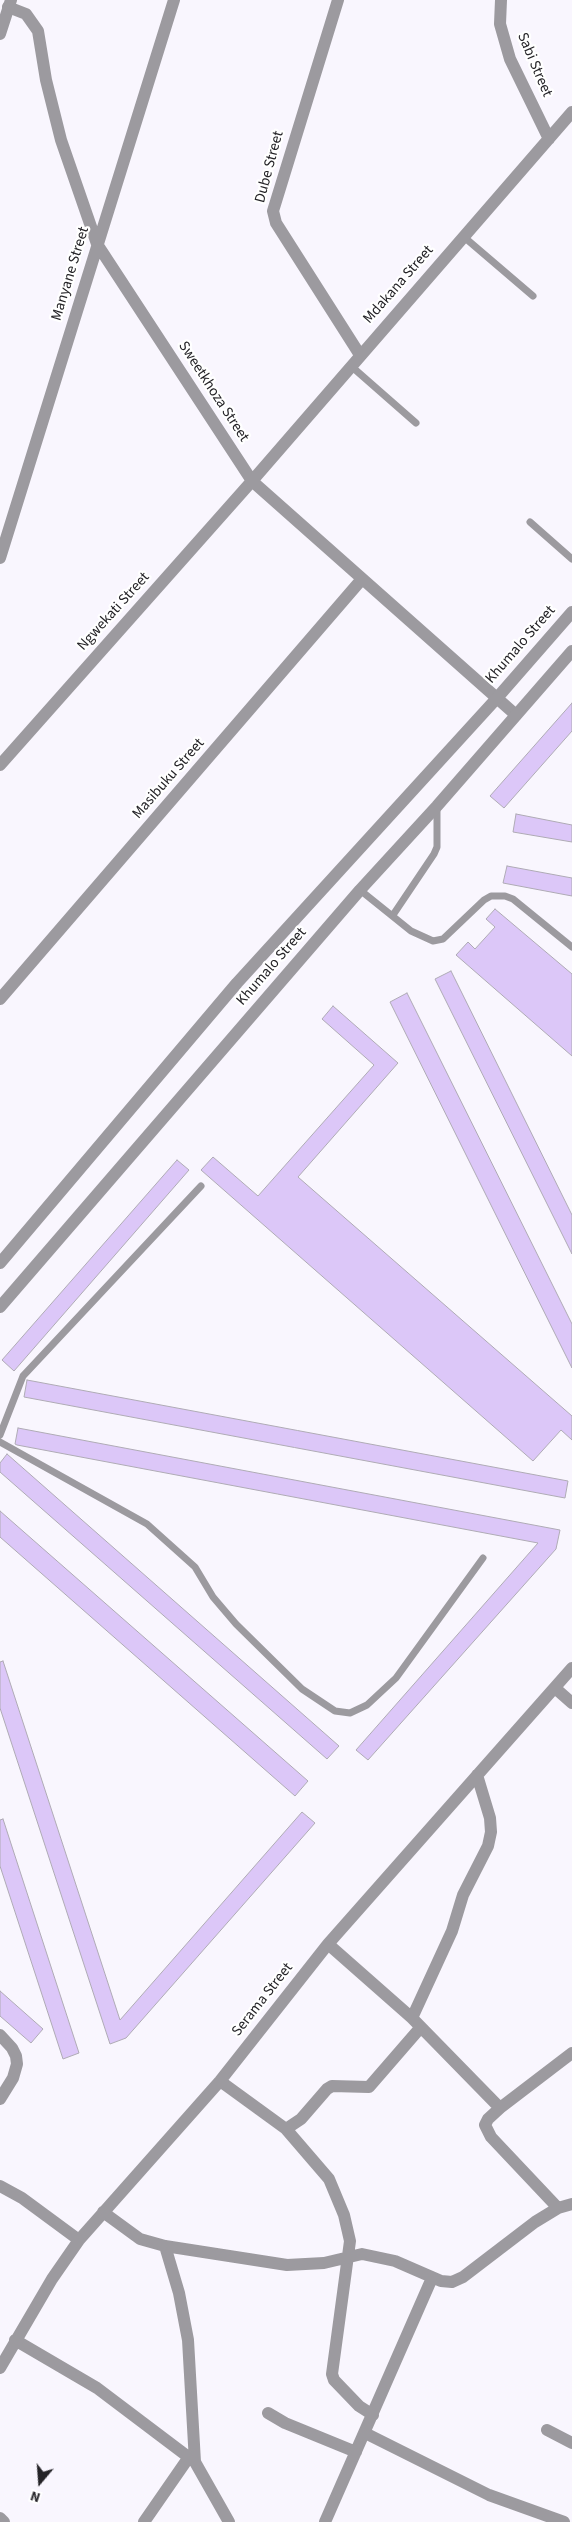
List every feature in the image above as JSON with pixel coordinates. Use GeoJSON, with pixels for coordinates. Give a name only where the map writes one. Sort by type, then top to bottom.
{"type":"FeatureCollection","features":[{"type":"Feature","properties":{"kind":"street","name":"Manyane Street"},"geometry":{"type":"LineString","coordinates":[[0,558],[174,0]]}},
{"type":"Feature","properties":{"kind":"street","name":"Dube Street"},"geometry":{"type":"LineString","coordinates":[[338,0],[273,211],[276,224],[360,355]]}},
{"type":"Feature","properties":{"kind":"street","name":"Sabi Street"},"geometry":{"type":"LineString","coordinates":[[501,0],[500,24],[510,59],[549,139]]}},
{"type":"Feature","properties":{"kind":"street","name":"Sweetkhoza Street"},"geometry":{"type":"LineString","coordinates":[[6,10],[26,14],[38,31],[46,80],[61,140],[97,244],[252,481],[516,715]]}},
{"type":"Feature","properties":{"kind":"street"},"geometry":{"type":"LineString","coordinates":[[0,34],[6,10]]}},
{"type":"Feature","properties":{"kind":"street","name":"Mdakana Street"},"geometry":{"type":"LineString","coordinates":[[252,481],[572,112]]}},
{"type":"Feature","properties":{"kind":"street","name":"Ngwekati Street"},"geometry":{"type":"LineString","coordinates":[[1,760],[252,481]]}},
{"type":"Feature","properties":{"kind":"street","name":"Masibuku Street"},"geometry":{"type":"LineString","coordinates":[[0,999],[362,579]]}},
{"type":"Feature","properties":{"kind":"street","name":"Khumalo Street"},"geometry":{"type":"LineString","coordinates":[[0,1263],[237,983],[497,698],[572,612]]}},
{"type":"Feature","properties":{"kind":"street","name":"Khumalo Street"},"geometry":{"type":"LineString","coordinates":[[0,1307],[360,890],[437,806],[572,651]]}},
{"type":"Feature","properties":{"kind":"street","name":"Serama Street"},"geometry":{"type":"LineString","coordinates":[[0,2368],[52,2279],[79,2240],[220,2081],[328,1944],[572,1668]]}},
{"type":"Feature","properties":{"kind":"street"},"geometry":{"type":"LineString","coordinates":[[555,1688],[572,1703]]}},
{"type":"Feature","properties":{"kind":"street"},"geometry":{"type":"LineString","coordinates":[[286,2129],[300,2119],[326,2090],[332,2086],[369,2087],[416,2023],[452,1931],[463,1895],[488,1846],[491,1832],[490,1818],[477,1775]]}},
{"type":"Feature","properties":{"kind":"street"},"geometry":{"type":"LineString","coordinates":[[328,1944],[416,2023],[500,2108]]}},
{"type":"Feature","properties":{"kind":"street"},"geometry":{"type":"LineString","coordinates":[[0,2035],[12,2048],[16,2056],[13,2078],[0,2099]]}},
{"type":"Feature","properties":{"kind":"street"},"geometry":{"type":"LineString","coordinates":[[558,2208],[487,2130],[485,2125],[488,2119],[500,2108],[572,2053]]}},
{"type":"Feature","properties":{"kind":"street"},"geometry":{"type":"LineString","coordinates":[[220,2081],[286,2129],[329,2179],[348,2227],[350,2256],[332,2374],[334,2380],[359,2406],[373,2415]]}},
{"type":"Feature","properties":{"kind":"street"},"geometry":{"type":"LineString","coordinates":[[0,2186],[22,2198],[79,2240]]}},
{"type":"Feature","properties":{"kind":"street"},"geometry":{"type":"LineString","coordinates":[[103,2212],[140,2239],[165,2246],[287,2265],[324,2263],[362,2254],[379,2256],[395,2261],[432,2278],[452,2282],[463,2277],[535,2222],[558,2208],[572,2204]]}},
{"type":"Feature","properties":{"kind":"street"},"geometry":{"type":"LineString","coordinates":[[144,2522],[192,2459],[188,2340],[179,2293],[165,2246]]}},
{"type":"Feature","properties":{"kind":"street"},"geometry":{"type":"LineString","coordinates":[[326,2522],[432,2278]]}},
{"type":"Feature","properties":{"kind":"street"},"geometry":{"type":"LineString","coordinates":[[15,2340],[97,2388],[192,2459],[229,2522]]}},
{"type":"Feature","properties":{"kind":"street"},"geometry":{"type":"LineString","coordinates":[[268,2414],[285,2423],[356,2452]]}},
{"type":"Feature","properties":{"kind":"street"},"geometry":{"type":"LineString","coordinates":[[547,2430],[572,2444]]}},
{"type":"Feature","properties":{"kind":"street"},"geometry":{"type":"LineString","coordinates":[[365,2433],[489,2495],[564,2522]]}},
{"type":"Feature","properties":{"kind":"street"},"geometry":{"type":"LineString","coordinates":[[0,2518],[4,2522]]}},
{"type":"Feature","properties":{"kind":"lane"},"geometry":{"type":"LineString","coordinates":[[464,237],[533,296]]}},
{"type":"Feature","properties":{"kind":"lane"},"geometry":{"type":"LineString","coordinates":[[351,366],[416,424]]}},
{"type":"Feature","properties":{"kind":"lane"},"geometry":{"type":"LineString","coordinates":[[530,522],[572,559]]}},
{"type":"Feature","properties":{"kind":"lane"},"geometry":{"type":"LineString","coordinates":[[393,915],[437,847],[437,806]]}},
{"type":"Feature","properties":{"kind":"lane"},"geometry":{"type":"LineString","coordinates":[[360,890],[419,936],[433,941],[443,939],[484,900],[491,896],[505,896],[521,906],[572,947]]}},
{"type":"Feature","properties":{"kind":"lane"},"geometry":{"type":"LineString","coordinates":[[0,1435],[22,1376],[201,1186]]}},
{"type":"Feature","properties":{"kind":"lane"},"geometry":{"type":"LineString","coordinates":[[0,1442],[147,1524],[195,1567],[213,1597],[236,1624],[302,1689],[334,1711],[350,1713],[367,1705],[396,1678],[483,1558]]}},
{"type":"Feature","properties":{"kind":"building"},"geometry":{"type":"Polygon","coordinates":[[[572,703],[572,731],[504,808],[490,796],[572,703]]]}},
{"type":"Feature","properties":{"kind":"building"},"geometry":{"type":"Polygon","coordinates":[[[516,814],[572,825],[572,842],[513,832],[516,814]]]}},
{"type":"Feature","properties":{"kind":"building"},"geometry":{"type":"Polygon","coordinates":[[[507,866],[572,878],[572,896],[503,883],[507,866]]]}},
{"type":"Feature","properties":{"kind":"building"},"geometry":{"type":"Polygon","coordinates":[[[495,909],[572,974],[572,1056],[456,955],[468,942],[475,949],[495,927],[486,919],[495,909]]]}},
{"type":"Feature","properties":{"kind":"building"},"geometry":{"type":"Polygon","coordinates":[[[451,971],[572,1215],[572,1254],[435,979],[451,971]]]}},
{"type":"Feature","properties":{"kind":"building"},"geometry":{"type":"Polygon","coordinates":[[[407,993],[572,1324],[572,1368],[390,1002],[407,993]]]}},
{"type":"Feature","properties":{"kind":"building"},"geometry":{"type":"Polygon","coordinates":[[[333,1006],[398,1063],[298,1177],[572,1416],[572,1440],[561,1430],[533,1461],[201,1170],[213,1157],[258,1196],[374,1065],[322,1019],[333,1006]]]}},
{"type":"Feature","properties":{"kind":"building"},"geometry":{"type":"Polygon","coordinates":[[[177,1160],[189,1170],[14,1371],[2,1360],[177,1160]]]}},
{"type":"Feature","properties":{"kind":"building"},"geometry":{"type":"Polygon","coordinates":[[[27,1380],[568,1481],[565,1498],[24,1397],[27,1380]]]}},
{"type":"Feature","properties":{"kind":"building"},"geometry":{"type":"Polygon","coordinates":[[[18,1428],[560,1530],[556,1549],[368,1760],[356,1750],[538,1543],[17,1445],[15,1444],[18,1428]]]}},
{"type":"Feature","properties":{"kind":"building"},"geometry":{"type":"Polygon","coordinates":[[[7,1454],[339,1746],[327,1759],[0,1472],[0,1463],[7,1454]]]}},
{"type":"Feature","properties":{"kind":"building"},"geometry":{"type":"Polygon","coordinates":[[[0,1511],[308,1781],[295,1796],[0,1537],[0,1511]]]}},
{"type":"Feature","properties":{"kind":"building"},"geometry":{"type":"Polygon","coordinates":[[[3,1661],[120,2020],[302,1812],[315,1823],[126,2038],[110,2044],[0,1708],[0,1662],[3,1661]]]}},
{"type":"Feature","properties":{"kind":"building"},"geometry":{"type":"Polygon","coordinates":[[[3,1819],[79,2053],[63,2059],[0,1866],[0,1820],[3,1819]]]}},
{"type":"Feature","properties":{"kind":"building"},"geometry":{"type":"Polygon","coordinates":[[[0,1991],[43,2029],[31,2043],[0,2016],[0,1991]]]}}]}
